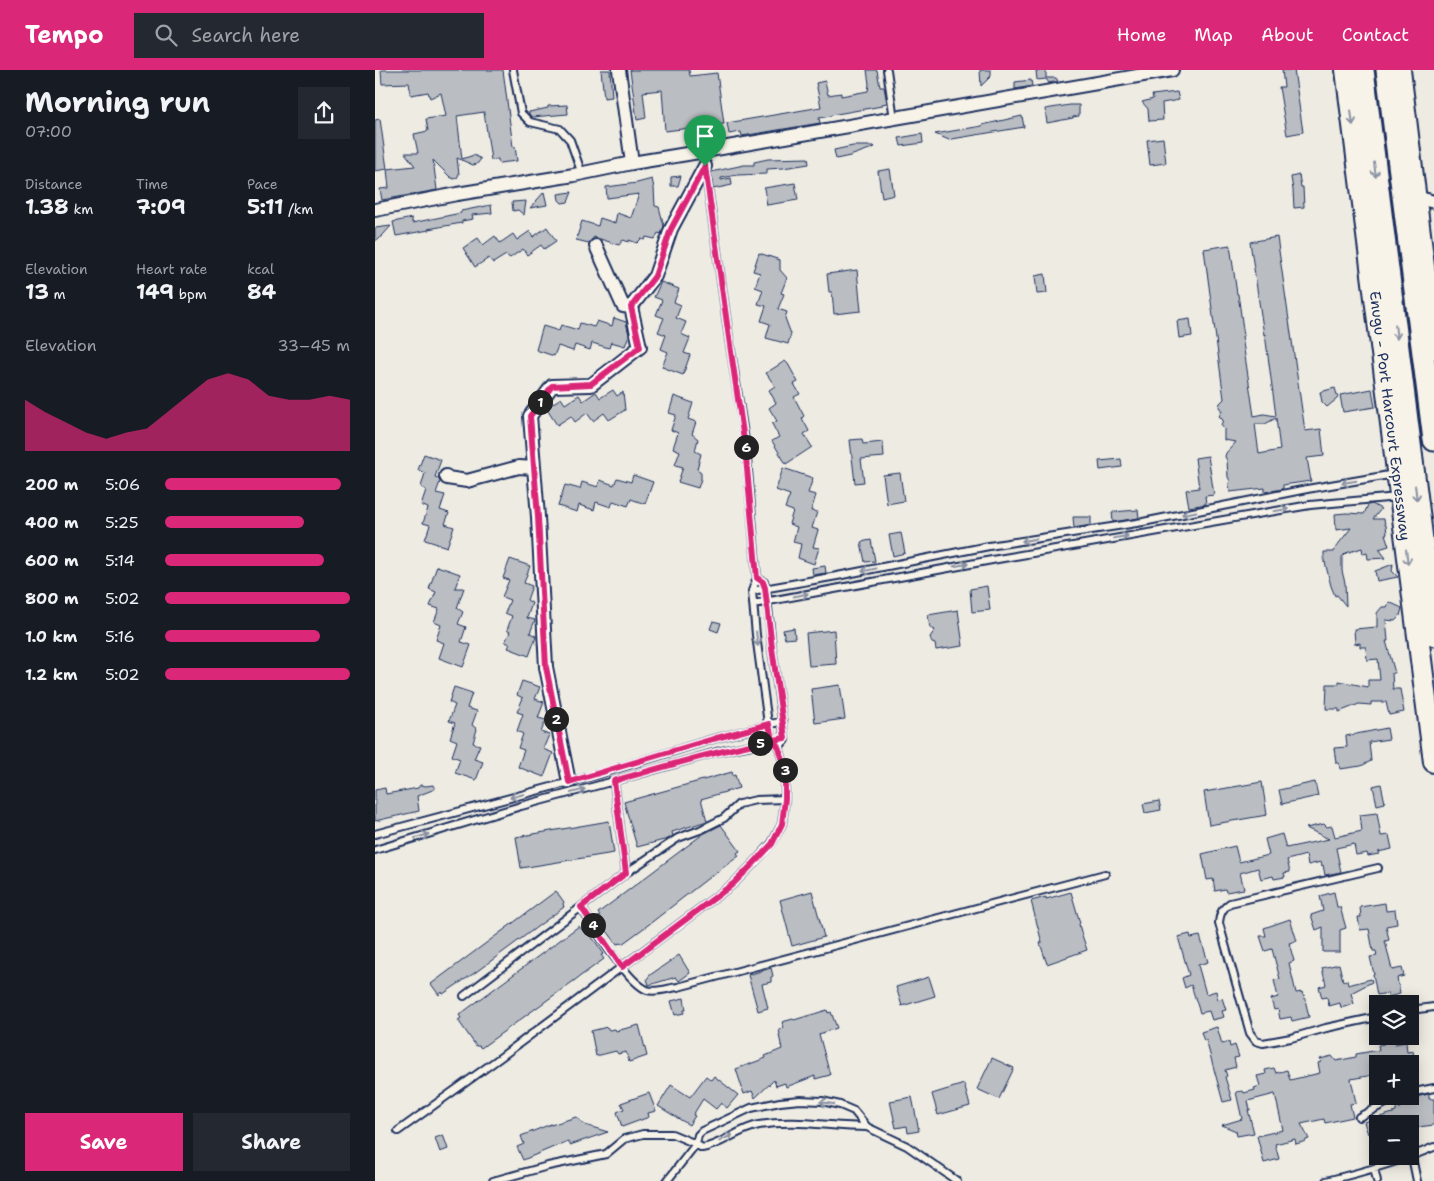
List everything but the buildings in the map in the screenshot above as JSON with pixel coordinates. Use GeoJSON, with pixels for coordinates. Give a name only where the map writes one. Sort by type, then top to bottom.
{"type":"FeatureCollection","features":[{"type":"Feature","properties":{"kind":"highway","name":"Enugu - Port Harcourt Expressway"},"geometry":{"type":"LineString","coordinates":[[1363,70],[1434,635]]}},
{"type":"Feature","properties":{"kind":"highway"},"geometry":{"type":"LineString","coordinates":[[1387,70],[1434,440]]}},
{"type":"Feature","properties":{"kind":"main road","name":"Enugu - Port Harcourt Expressway"},"geometry":{"type":"LineString","coordinates":[[1346,70],[1434,762]]}},
{"type":"Feature","properties":{"kind":"main road"},"geometry":{"type":"LineString","coordinates":[[1400,70],[1425,200],[1434,348]]}},
{"type":"Feature","properties":{"kind":"street"},"geometry":{"type":"LineString","coordinates":[[619,70],[632,163]]}},
{"type":"Feature","properties":{"kind":"street"},"geometry":{"type":"LineString","coordinates":[[375,210],[457,194],[582,174],[632,163],[1173,70]]}},
{"type":"Feature","properties":{"kind":"street"},"geometry":{"type":"LineString","coordinates":[[631,307],[655,276],[671,229],[705,166]]}},
{"type":"Feature","properties":{"kind":"street"},"geometry":{"type":"LineString","coordinates":[[596,246],[623,306],[631,307]]}},
{"type":"Feature","properties":{"kind":"street"},"geometry":{"type":"LineString","coordinates":[[569,782],[546,667],[530,416],[552,386],[591,384],[640,347],[631,307]]}},
{"type":"Feature","properties":{"kind":"street"},"geometry":{"type":"LineString","coordinates":[[446,476],[447,478],[467,481],[519,467],[534,468]]}},
{"type":"Feature","properties":{"kind":"lane"},"geometry":{"type":"LineString","coordinates":[[513,70],[521,113],[530,122],[560,129],[570,140],[582,174]]}},
{"type":"Feature","properties":{"kind":"lane"},"geometry":{"type":"LineString","coordinates":[[887,70],[894,118]]}},
{"type":"Feature","properties":{"kind":"lane"},"geometry":{"type":"LineString","coordinates":[[398,1131],[501,1057],[733,884],[772,844],[782,824],[785,799],[785,769],[779,747],[772,740],[756,635],[752,591],[757,578],[745,447],[703,152]]}},
{"type":"Feature","properties":{"kind":"lane"},"geometry":{"type":"LineString","coordinates":[[752,591],[989,546],[1143,522],[1397,474]]}},
{"type":"Feature","properties":{"kind":"lane"},"geometry":{"type":"LineString","coordinates":[[753,604],[1310,505],[1399,496]]}},
{"type":"Feature","properties":{"kind":"lane"},"geometry":{"type":"LineString","coordinates":[[757,578],[763,582],[765,588],[783,721],[785,740],[779,747]]}},
{"type":"Feature","properties":{"kind":"lane"},"geometry":{"type":"LineString","coordinates":[[375,834],[569,782],[713,739],[783,721]]}},
{"type":"Feature","properties":{"kind":"lane"},"geometry":{"type":"LineString","coordinates":[[375,850],[521,806],[717,752],[785,738]]}},
{"type":"Feature","properties":{"kind":"lane"},"geometry":{"type":"LineString","coordinates":[[614,781],[626,873]]}},
{"type":"Feature","properties":{"kind":"lane"},"geometry":{"type":"LineString","coordinates":[[464,996],[626,873],[678,838],[724,818],[739,804],[756,800],[785,799]]}},
{"type":"Feature","properties":{"kind":"lane"},"geometry":{"type":"LineString","coordinates":[[1369,1019],[1291,1038],[1263,1043],[1256,1041],[1250,1033],[1219,923],[1223,909],[1230,903],[1378,868]]}},
{"type":"Feature","properties":{"kind":"lane"},"geometry":{"type":"LineString","coordinates":[[581,907],[622,967],[639,985],[648,990],[669,988],[1105,874]]}},
{"type":"Feature","properties":{"kind":"lane"},"geometry":{"type":"LineString","coordinates":[[1419,1009],[1434,1007]]}},
{"type":"Feature","properties":{"kind":"lane"},"geometry":{"type":"LineString","coordinates":[[1419,1091],[1434,1088]]}},
{"type":"Feature","properties":{"kind":"lane"},"geometry":{"type":"LineString","coordinates":[[667,1181],[696,1144],[697,1135],[725,1119],[751,1108],[800,1100],[822,1101],[840,1105],[854,1111],[867,1127]]}},
{"type":"Feature","properties":{"kind":"lane"},"geometry":{"type":"LineString","coordinates":[[1359,1117],[1382,1105]]}},
{"type":"Feature","properties":{"kind":"lane"},"geometry":{"type":"LineString","coordinates":[[493,1181],[548,1166],[606,1154],[625,1140],[643,1134],[672,1134],[702,1148],[709,1147],[756,1126],[783,1122],[867,1127],[907,1146],[957,1181]]}},
{"type":"Feature","properties":{"kind":"lane"},"geometry":{"type":"LineString","coordinates":[[1419,1154],[1434,1148]]}},
{"type":"Feature","properties":{"kind":"lane"},"geometry":{"type":"LineString","coordinates":[[1326,1181],[1384,1165]]}},
{"type":"Feature","properties":{"kind":"lane"},"geometry":{"type":"LineString","coordinates":[[1414,1165],[1417,1181]]}},
{"type":"Feature","properties":{"kind":"lane"},"geometry":{"type":"LineString","coordinates":[[1374,1168],[1377,1181]]}},
{"type":"Feature","properties":{"kind":"route"},"geometry":{"type":"LineString","coordinates":[[705,166],[671,229],[655,276],[631,307],[640,347],[591,384],[552,386],[530,416],[538,517],[546,667],[569,782],[769,724],[772,740],[779,747],[785,769],[785,799],[782,824],[772,844],[733,884],[622,967],[581,907],[626,873],[614,781],[717,752],[772,740],[785,738],[765,588],[763,582],[757,578],[756,550],[745,447],[705,166]]}}]}
